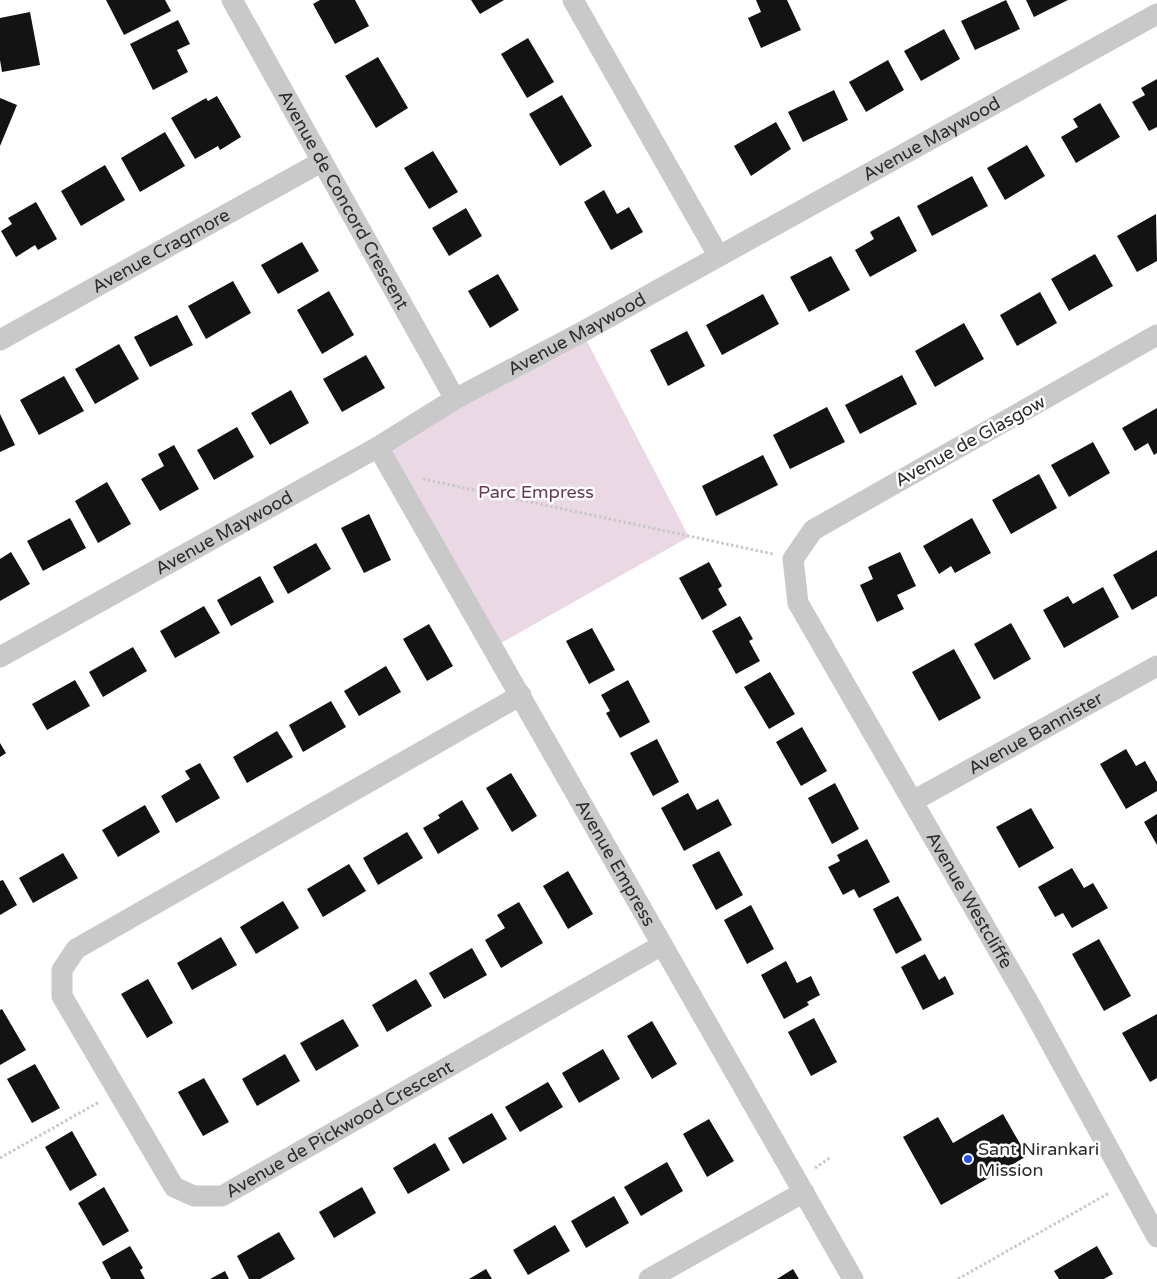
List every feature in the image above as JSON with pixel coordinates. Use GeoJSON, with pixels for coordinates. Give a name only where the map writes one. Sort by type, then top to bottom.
{"type":"FeatureCollection","features":[{"type":"Feature","properties":{"kind":"street","name":"Avenue de Concord Crescent"},"geometry":{"type":"LineString","coordinates":[[232,0],[455,399]]}},
{"type":"Feature","properties":{"kind":"street"},"geometry":{"type":"LineString","coordinates":[[573,0],[718,255]]}},
{"type":"Feature","properties":{"kind":"street","name":"Avenue Maywood"},"geometry":{"type":"LineString","coordinates":[[0,657],[378,447],[455,399],[1157,14]]}},
{"type":"Feature","properties":{"kind":"street","name":"Avenue Cragmore"},"geometry":{"type":"LineString","coordinates":[[0,340],[321,162]]}},
{"type":"Feature","properties":{"kind":"street","name":"Avenue de Glasgow"},"geometry":{"type":"LineString","coordinates":[[784,557],[813,530],[1157,335]]}},
{"type":"Feature","properties":{"kind":"street","name":"Avenue Empress"},"geometry":{"type":"LineString","coordinates":[[378,447],[521,694],[853,1279]]}},
{"type":"Feature","properties":{"kind":"street","name":"Avenue Westcliffe"},"geometry":{"type":"LineString","coordinates":[[784,557],[798,604],[914,801],[1030,1005],[1157,1237]]}},
{"type":"Feature","properties":{"kind":"street","name":"Avenue Bannister"},"geometry":{"type":"LineString","coordinates":[[914,801],[1157,666]]}},
{"type":"Feature","properties":{"kind":"street","name":"Avenue de Pickwood Crescent"},"geometry":{"type":"LineString","coordinates":[[521,694],[76,949],[62,970],[62,996],[174,1187],[194,1196],[222,1196],[662,945]]}},
{"type":"Feature","properties":{"kind":"street"},"geometry":{"type":"LineString","coordinates":[[649,1279],[804,1192]]}},
{"type":"Feature","properties":{"kind":"path"},"geometry":{"type":"LineString","coordinates":[[417,478],[784,557]]}},
{"type":"Feature","properties":{"kind":"path"},"geometry":{"type":"LineString","coordinates":[[0,1158],[104,1099]]}},
{"type":"Feature","properties":{"kind":"path"},"geometry":{"type":"LineString","coordinates":[[809,1171],[831,1157]]}},
{"type":"Feature","properties":{"kind":"path"},"geometry":{"type":"LineString","coordinates":[[958,1279],[1111,1192]]}},
{"type":"Feature","properties":{"kind":"green space","name":"Parc Empress"},"geometry":{"type":"Polygon","coordinates":[[[582,332],[689,537],[494,647],[378,447],[582,332]]]}},
{"type":"Feature","properties":{"kind":"building"},"geometry":{"type":"Polygon","coordinates":[[[106,0],[165,0],[171,11],[124,35],[106,0]]]}},
{"type":"Feature","properties":{"kind":"building"},"geometry":{"type":"Polygon","coordinates":[[[320,0],[355,0],[369,26],[335,44],[313,4],[320,0]]]}},
{"type":"Feature","properties":{"kind":"building"},"geometry":{"type":"Polygon","coordinates":[[[471,0],[504,0],[480,14],[471,0]]]}},
{"type":"Feature","properties":{"kind":"building"},"geometry":{"type":"Polygon","coordinates":[[[756,0],[787,0],[801,30],[761,48],[748,18],[761,12],[756,0]]]}},
{"type":"Feature","properties":{"kind":"building"},"geometry":{"type":"Polygon","coordinates":[[[1006,0],[1020,29],[975,50],[961,21],[1006,0]]]}},
{"type":"Feature","properties":{"kind":"building"},"geometry":{"type":"Polygon","coordinates":[[[1026,0],[1068,0],[1034,17],[1026,0]]]}},
{"type":"Feature","properties":{"kind":"building"},"geometry":{"type":"Polygon","coordinates":[[[30,12],[40,65],[2,72],[0,60],[0,18],[30,12]]]}},
{"type":"Feature","properties":{"kind":"building"},"geometry":{"type":"Polygon","coordinates":[[[178,20],[190,44],[177,50],[188,72],[153,90],[130,44],[178,20]]]}},
{"type":"Feature","properties":{"kind":"building"},"geometry":{"type":"Polygon","coordinates":[[[944,29],[960,59],[921,81],[904,51],[944,29]]]}},
{"type":"Feature","properties":{"kind":"building"},"geometry":{"type":"Polygon","coordinates":[[[528,38],[554,82],[527,98],[501,54],[528,38]]]}},
{"type":"Feature","properties":{"kind":"building"},"geometry":{"type":"Polygon","coordinates":[[[378,57],[408,108],[376,128],[345,76],[378,57]]]}},
{"type":"Feature","properties":{"kind":"building"},"geometry":{"type":"Polygon","coordinates":[[[888,60],[904,90],[866,112],[849,82],[888,60]]]}},
{"type":"Feature","properties":{"kind":"building"},"geometry":{"type":"Polygon","coordinates":[[[1157,79],[1157,127],[1149,131],[1132,102],[1145,95],[1141,88],[1157,79]]]}},
{"type":"Feature","properties":{"kind":"building"},"geometry":{"type":"Polygon","coordinates":[[[834,90],[848,120],[803,142],[788,112],[834,90]]]}},
{"type":"Feature","properties":{"kind":"building"},"geometry":{"type":"Polygon","coordinates":[[[562,95],[592,146],[560,166],[529,114],[562,95]]]}},
{"type":"Feature","properties":{"kind":"building"},"geometry":{"type":"Polygon","coordinates":[[[217,96],[241,137],[220,150],[218,146],[195,159],[171,118],[206,98],[208,101],[217,96]]]}},
{"type":"Feature","properties":{"kind":"building"},"geometry":{"type":"Polygon","coordinates":[[[0,98],[17,105],[0,146],[0,98]]]}},
{"type":"Feature","properties":{"kind":"building"},"geometry":{"type":"Polygon","coordinates":[[[1100,103],[1120,137],[1076,163],[1061,137],[1078,127],[1073,119],[1100,103]]]}},
{"type":"Feature","properties":{"kind":"building"},"geometry":{"type":"Polygon","coordinates":[[[776,122],[791,149],[751,176],[734,146],[776,122]]]}},
{"type":"Feature","properties":{"kind":"building"},"geometry":{"type":"Polygon","coordinates":[[[165,132],[185,166],[140,192],[121,158],[165,132]]]}},
{"type":"Feature","properties":{"kind":"building"},"geometry":{"type":"Polygon","coordinates":[[[1027,145],[1045,176],[1005,200],[987,168],[1027,145]]]}},
{"type":"Feature","properties":{"kind":"building"},"geometry":{"type":"Polygon","coordinates":[[[433,151],[458,192],[429,209],[404,168],[433,151]]]}},
{"type":"Feature","properties":{"kind":"building"},"geometry":{"type":"Polygon","coordinates":[[[105,165],[125,200],[81,226],[61,191],[105,165]]]}},
{"type":"Feature","properties":{"kind":"building"},"geometry":{"type":"Polygon","coordinates":[[[972,176],[988,206],[932,236],[917,206],[972,176]]]}},
{"type":"Feature","properties":{"kind":"building"},"geometry":{"type":"Polygon","coordinates":[[[604,190],[617,214],[629,207],[643,232],[611,250],[584,202],[604,190]]]}},
{"type":"Feature","properties":{"kind":"building"},"geometry":{"type":"Polygon","coordinates":[[[36,202],[57,239],[38,250],[35,245],[16,257],[1,231],[12,224],[8,218],[36,202]]]}},
{"type":"Feature","properties":{"kind":"building"},"geometry":{"type":"Polygon","coordinates":[[[466,208],[482,236],[449,256],[432,228],[466,208]]]}},
{"type":"Feature","properties":{"kind":"building"},"geometry":{"type":"Polygon","coordinates":[[[1156,214],[1157,261],[1137,272],[1117,236],[1156,214]]]}},
{"type":"Feature","properties":{"kind":"building"},"geometry":{"type":"Polygon","coordinates":[[[899,216],[917,251],[870,277],[855,250],[874,239],[870,232],[899,216]]]}},
{"type":"Feature","properties":{"kind":"building"},"geometry":{"type":"Polygon","coordinates":[[[302,242],[319,271],[278,294],[261,265],[302,242]]]}},
{"type":"Feature","properties":{"kind":"building"},"geometry":{"type":"Polygon","coordinates":[[[1095,254],[1113,286],[1069,311],[1051,279],[1095,254]]]}},
{"type":"Feature","properties":{"kind":"building"},"geometry":{"type":"Polygon","coordinates":[[[831,256],[850,290],[809,312],[790,277],[831,256]]]}},
{"type":"Feature","properties":{"kind":"building"},"geometry":{"type":"Polygon","coordinates":[[[498,274],[519,310],[490,328],[468,291],[498,274]]]}},
{"type":"Feature","properties":{"kind":"building"},"geometry":{"type":"Polygon","coordinates":[[[233,281],[251,313],[206,339],[188,306],[233,281]]]}},
{"type":"Feature","properties":{"kind":"building"},"geometry":{"type":"Polygon","coordinates":[[[329,291],[354,335],[322,354],[297,310],[329,291]]]}},
{"type":"Feature","properties":{"kind":"building"},"geometry":{"type":"Polygon","coordinates":[[[1040,292],[1057,323],[1017,346],[1000,315],[1040,292]]]}},
{"type":"Feature","properties":{"kind":"building"},"geometry":{"type":"Polygon","coordinates":[[[763,294],[779,324],[722,355],[706,325],[763,294]]]}},
{"type":"Feature","properties":{"kind":"building"},"geometry":{"type":"Polygon","coordinates":[[[177,315],[193,345],[150,367],[134,337],[177,315]]]}},
{"type":"Feature","properties":{"kind":"building"},"geometry":{"type":"Polygon","coordinates":[[[964,323],[984,359],[935,387],[915,351],[964,323]]]}},
{"type":"Feature","properties":{"kind":"building"},"geometry":{"type":"Polygon","coordinates":[[[687,331],[705,366],[668,386],[650,350],[687,331]]]}},
{"type":"Feature","properties":{"kind":"building"},"geometry":{"type":"Polygon","coordinates":[[[119,344],[139,379],[95,404],[75,369],[119,344]]]}},
{"type":"Feature","properties":{"kind":"building"},"geometry":{"type":"Polygon","coordinates":[[[366,355],[385,388],[342,412],[323,379],[366,355]]]}},
{"type":"Feature","properties":{"kind":"building"},"geometry":{"type":"Polygon","coordinates":[[[902,375],[917,404],[860,434],[845,405],[902,375]]]}},
{"type":"Feature","properties":{"kind":"building"},"geometry":{"type":"Polygon","coordinates":[[[64,376],[84,411],[39,435],[20,400],[64,376]]]}},
{"type":"Feature","properties":{"kind":"building"},"geometry":{"type":"Polygon","coordinates":[[[291,390],[309,423],[270,445],[251,413],[291,390]]]}},
{"type":"Feature","properties":{"kind":"building"},"geometry":{"type":"Polygon","coordinates":[[[827,407],[845,442],[790,469],[773,435],[827,407]]]}},
{"type":"Feature","properties":{"kind":"building"},"geometry":{"type":"Polygon","coordinates":[[[1157,408],[1157,453],[1154,455],[1148,443],[1135,451],[1122,428],[1157,408]]]}},
{"type":"Feature","properties":{"kind":"building"},"geometry":{"type":"Polygon","coordinates":[[[0,414],[15,445],[0,452],[0,414]]]}},
{"type":"Feature","properties":{"kind":"building"},"geometry":{"type":"Polygon","coordinates":[[[237,427],[254,457],[214,480],[197,450],[237,427]]]}},
{"type":"Feature","properties":{"kind":"building"},"geometry":{"type":"Polygon","coordinates":[[[1093,442],[1110,473],[1069,497],[1051,465],[1093,442]]]}},
{"type":"Feature","properties":{"kind":"building"},"geometry":{"type":"Polygon","coordinates":[[[174,445],[199,489],[160,511],[141,479],[164,466],[158,454],[174,445]]]}},
{"type":"Feature","properties":{"kind":"building"},"geometry":{"type":"Polygon","coordinates":[[[763,455],[778,485],[716,516],[702,486],[763,455]]]}},
{"type":"Feature","properties":{"kind":"building"},"geometry":{"type":"Polygon","coordinates":[[[1039,474],[1057,508],[1011,534],[992,500],[1039,474]]]}},
{"type":"Feature","properties":{"kind":"building"},"geometry":{"type":"Polygon","coordinates":[[[107,482],[131,524],[98,543],[75,501],[107,482]]]}},
{"type":"Feature","properties":{"kind":"building"},"geometry":{"type":"Polygon","coordinates":[[[369,514],[391,560],[364,573],[341,528],[369,514]]]}},
{"type":"Feature","properties":{"kind":"building"},"geometry":{"type":"Polygon","coordinates":[[[70,518],[86,548],[43,571],[27,541],[70,518]]]}},
{"type":"Feature","properties":{"kind":"building"},"geometry":{"type":"Polygon","coordinates":[[[972,518],[991,553],[955,573],[951,566],[939,574],[923,546],[972,518]]]}},
{"type":"Feature","properties":{"kind":"building"},"geometry":{"type":"Polygon","coordinates":[[[316,543],[331,569],[288,594],[273,567],[316,543]]]}},
{"type":"Feature","properties":{"kind":"building"},"geometry":{"type":"Polygon","coordinates":[[[1157,550],[1157,596],[1132,610],[1113,575],[1157,550]]]}},
{"type":"Feature","properties":{"kind":"building"},"geometry":{"type":"Polygon","coordinates":[[[11,552],[30,584],[0,601],[0,559],[11,552]]]}},
{"type":"Feature","properties":{"kind":"building"},"geometry":{"type":"Polygon","coordinates":[[[900,552],[916,586],[897,595],[904,609],[877,622],[860,585],[873,579],[868,567],[900,552]]]}},
{"type":"Feature","properties":{"kind":"building"},"geometry":{"type":"Polygon","coordinates":[[[709,562],[722,586],[718,589],[727,605],[702,620],[679,578],[709,562]]]}},
{"type":"Feature","properties":{"kind":"building"},"geometry":{"type":"Polygon","coordinates":[[[260,576],[274,602],[231,626],[217,600],[260,576]]]}},
{"type":"Feature","properties":{"kind":"building"},"geometry":{"type":"Polygon","coordinates":[[[1103,587],[1119,617],[1064,648],[1043,610],[1068,596],[1073,604],[1103,587]]]}},
{"type":"Feature","properties":{"kind":"building"},"geometry":{"type":"Polygon","coordinates":[[[204,606],[220,633],[175,658],[160,631],[204,606]]]}},
{"type":"Feature","properties":{"kind":"building"},"geometry":{"type":"Polygon","coordinates":[[[740,616],[753,639],[749,641],[760,661],[736,674],[712,631],[740,616]]]}},
{"type":"Feature","properties":{"kind":"building"},"geometry":{"type":"Polygon","coordinates":[[[1011,623],[1031,659],[994,680],[974,644],[1011,623]]]}},
{"type":"Feature","properties":{"kind":"building"},"geometry":{"type":"Polygon","coordinates":[[[429,624],[453,666],[427,681],[403,639],[429,624]]]}},
{"type":"Feature","properties":{"kind":"building"},"geometry":{"type":"Polygon","coordinates":[[[592,628],[615,670],[589,684],[566,641],[592,628]]]}},
{"type":"Feature","properties":{"kind":"building"},"geometry":{"type":"Polygon","coordinates":[[[133,647],[147,671],[103,697],[89,672],[133,647]]]}},
{"type":"Feature","properties":{"kind":"building"},"geometry":{"type":"Polygon","coordinates":[[[954,649],[981,698],[939,721],[912,672],[954,649]]]}},
{"type":"Feature","properties":{"kind":"building"},"geometry":{"type":"Polygon","coordinates":[[[386,666],[401,692],[359,716],[344,691],[386,666]]]}},
{"type":"Feature","properties":{"kind":"building"},"geometry":{"type":"Polygon","coordinates":[[[770,672],[795,714],[769,729],[744,687],[770,672]]]}},
{"type":"Feature","properties":{"kind":"building"},"geometry":{"type":"Polygon","coordinates":[[[75,680],[90,706],[47,730],[32,704],[75,680]]]}},
{"type":"Feature","properties":{"kind":"building"},"geometry":{"type":"Polygon","coordinates":[[[628,680],[650,722],[620,738],[606,713],[610,711],[601,695],[628,680]]]}},
{"type":"Feature","properties":{"kind":"building"},"geometry":{"type":"Polygon","coordinates":[[[331,701],[346,727],[303,752],[289,725],[331,701]]]}},
{"type":"Feature","properties":{"kind":"building"},"geometry":{"type":"Polygon","coordinates":[[[802,727],[827,771],[801,786],[776,742],[802,727]]]}},
{"type":"Feature","properties":{"kind":"building"},"geometry":{"type":"Polygon","coordinates":[[[277,731],[293,757],[247,783],[233,757],[277,731]]]}},
{"type":"Feature","properties":{"kind":"building"},"geometry":{"type":"Polygon","coordinates":[[[657,739],[679,782],[653,796],[630,753],[657,739]]]}},
{"type":"Feature","properties":{"kind":"building"},"geometry":{"type":"Polygon","coordinates":[[[0,743],[6,753],[0,757],[0,743]]]}},
{"type":"Feature","properties":{"kind":"building"},"geometry":{"type":"Polygon","coordinates":[[[1126,749],[1136,766],[1145,761],[1157,782],[1157,791],[1126,809],[1100,764],[1126,749]]]}},
{"type":"Feature","properties":{"kind":"building"},"geometry":{"type":"Polygon","coordinates":[[[200,763],[220,798],[176,823],[161,796],[190,779],[185,771],[200,763]]]}},
{"type":"Feature","properties":{"kind":"building"},"geometry":{"type":"Polygon","coordinates":[[[511,773],[537,816],[512,832],[486,788],[511,773]]]}},
{"type":"Feature","properties":{"kind":"building"},"geometry":{"type":"Polygon","coordinates":[[[835,783],[859,829],[832,844],[808,798],[835,783]]]}},
{"type":"Feature","properties":{"kind":"building"},"geometry":{"type":"Polygon","coordinates":[[[688,793],[697,810],[718,799],[732,825],[684,851],[661,808],[688,793]]]}},
{"type":"Feature","properties":{"kind":"building"},"geometry":{"type":"Polygon","coordinates":[[[462,800],[479,829],[438,854],[423,828],[440,818],[438,815],[462,800]]]}},
{"type":"Feature","properties":{"kind":"building"},"geometry":{"type":"Polygon","coordinates":[[[145,805],[160,832],[118,857],[102,830],[145,805]]]}},
{"type":"Feature","properties":{"kind":"building"},"geometry":{"type":"Polygon","coordinates":[[[1031,808],[1054,848],[1019,868],[996,827],[1031,808]]]}},
{"type":"Feature","properties":{"kind":"building"},"geometry":{"type":"Polygon","coordinates":[[[1157,814],[1157,845],[1144,822],[1157,814]]]}},
{"type":"Feature","properties":{"kind":"building"},"geometry":{"type":"Polygon","coordinates":[[[407,832],[423,858],[378,885],[363,858],[407,832]]]}},
{"type":"Feature","properties":{"kind":"building"},"geometry":{"type":"Polygon","coordinates":[[[867,839],[890,882],[859,898],[854,889],[843,895],[828,867],[840,861],[837,855],[867,839]]]}},
{"type":"Feature","properties":{"kind":"building"},"geometry":{"type":"Polygon","coordinates":[[[719,851],[743,895],[716,910],[692,865],[719,851]]]}},
{"type":"Feature","properties":{"kind":"building"},"geometry":{"type":"Polygon","coordinates":[[[63,853],[78,878],[33,903],[19,878],[63,853]]]}},
{"type":"Feature","properties":{"kind":"building"},"geometry":{"type":"Polygon","coordinates":[[[349,864],[366,891],[323,917],[307,889],[349,864]]]}},
{"type":"Feature","properties":{"kind":"building"},"geometry":{"type":"Polygon","coordinates":[[[1072,868],[1084,888],[1093,883],[1108,908],[1072,928],[1063,913],[1055,917],[1038,887],[1072,868]]]}},
{"type":"Feature","properties":{"kind":"building"},"geometry":{"type":"Polygon","coordinates":[[[568,871],[593,914],[568,929],[543,886],[568,871]]]}},
{"type":"Feature","properties":{"kind":"building"},"geometry":{"type":"Polygon","coordinates":[[[3,880],[17,905],[0,915],[0,881],[3,880]]]}},
{"type":"Feature","properties":{"kind":"building"},"geometry":{"type":"Polygon","coordinates":[[[898,896],[922,940],[896,954],[873,909],[898,896]]]}},
{"type":"Feature","properties":{"kind":"building"},"geometry":{"type":"Polygon","coordinates":[[[283,901],[299,928],[256,954],[240,927],[283,901]]]}},
{"type":"Feature","properties":{"kind":"building"},"geometry":{"type":"Polygon","coordinates":[[[519,902],[543,943],[501,968],[485,940],[505,928],[497,915],[519,902]]]}},
{"type":"Feature","properties":{"kind":"building"},"geometry":{"type":"Polygon","coordinates":[[[751,905],[774,949],[747,964],[724,920],[751,905]]]}},
{"type":"Feature","properties":{"kind":"building"},"geometry":{"type":"Polygon","coordinates":[[[221,937],[237,965],[192,990],[177,963],[221,937]]]}},
{"type":"Feature","properties":{"kind":"building"},"geometry":{"type":"Polygon","coordinates":[[[1099,939],[1131,996],[1104,1011],[1072,954],[1099,939]]]}},
{"type":"Feature","properties":{"kind":"building"},"geometry":{"type":"Polygon","coordinates":[[[472,948],[487,975],[444,999],[429,973],[472,948]]]}},
{"type":"Feature","properties":{"kind":"building"},"geometry":{"type":"Polygon","coordinates":[[[925,954],[939,980],[945,976],[954,994],[923,1010],[901,967],[925,954]]]}},
{"type":"Feature","properties":{"kind":"building"},"geometry":{"type":"Polygon","coordinates":[[[786,961],[797,983],[811,976],[820,995],[807,1002],[809,1005],[784,1019],[761,975],[786,961]]]}},
{"type":"Feature","properties":{"kind":"building"},"geometry":{"type":"Polygon","coordinates":[[[148,979],[173,1023],[147,1038],[121,994],[148,979]]]}},
{"type":"Feature","properties":{"kind":"building"},"geometry":{"type":"Polygon","coordinates":[[[416,979],[432,1006],[387,1032],[372,1005],[416,979]]]}},
{"type":"Feature","properties":{"kind":"building"},"geometry":{"type":"Polygon","coordinates":[[[2,1009],[26,1050],[0,1065],[0,1010],[2,1009]]]}},
{"type":"Feature","properties":{"kind":"building"},"geometry":{"type":"Polygon","coordinates":[[[1157,1014],[1157,1078],[1150,1082],[1122,1033],[1157,1014]]]}},
{"type":"Feature","properties":{"kind":"building"},"geometry":{"type":"Polygon","coordinates":[[[814,1018],[837,1062],[811,1076],[788,1032],[814,1018]]]}},
{"type":"Feature","properties":{"kind":"building"},"geometry":{"type":"Polygon","coordinates":[[[343,1019],[359,1046],[316,1071],[300,1043],[343,1019]]]}},
{"type":"Feature","properties":{"kind":"building"},"geometry":{"type":"Polygon","coordinates":[[[652,1021],[677,1064],[652,1079],[627,1036],[652,1021]]]}},
{"type":"Feature","properties":{"kind":"building"},"geometry":{"type":"Polygon","coordinates":[[[603,1049],[620,1079],[579,1103],[562,1073],[603,1049]]]}},
{"type":"Feature","properties":{"kind":"building"},"geometry":{"type":"Polygon","coordinates":[[[285,1054],[300,1081],[257,1106],[242,1079],[285,1054]]]}},
{"type":"Feature","properties":{"kind":"building"},"geometry":{"type":"Polygon","coordinates":[[[35,1064],[60,1108],[32,1123],[7,1079],[35,1064]]]}},
{"type":"Feature","properties":{"kind":"building"},"geometry":{"type":"Polygon","coordinates":[[[204,1078],[229,1122],[203,1136],[178,1092],[204,1078]]]}},
{"type":"Feature","properties":{"kind":"building"},"geometry":{"type":"Polygon","coordinates":[[[548,1082],[563,1107],[520,1132],[505,1107],[548,1082]]]}},
{"type":"Feature","properties":{"kind":"building"},"geometry":{"type":"Polygon","coordinates":[[[492,1113],[507,1139],[463,1164],[448,1138],[492,1113]]]}},
{"type":"Feature","properties":{"kind":"building","name":"Sant Nirankari Mission"},"geometry":{"type":"Polygon","coordinates":[[[1003,1114],[1027,1156],[941,1205],[903,1137],[938,1117],[953,1143],[1003,1114]]]}},
{"type":"Feature","properties":{"kind":"building"},"geometry":{"type":"Polygon","coordinates":[[[709,1119],[734,1161],[707,1177],[683,1134],[709,1119]]]}},
{"type":"Feature","properties":{"kind":"building"},"geometry":{"type":"Polygon","coordinates":[[[72,1131],[97,1175],[70,1191],[45,1147],[72,1131]]]}},
{"type":"Feature","properties":{"kind":"building"},"geometry":{"type":"Polygon","coordinates":[[[435,1143],[450,1170],[408,1194],[393,1168],[435,1143]]]}},
{"type":"Feature","properties":{"kind":"building"},"geometry":{"type":"Polygon","coordinates":[[[667,1162],[683,1191],[641,1216],[624,1187],[667,1162]]]}},
{"type":"Feature","properties":{"kind":"building"},"geometry":{"type":"Polygon","coordinates":[[[104,1187],[129,1231],[103,1246],[78,1203],[104,1187]]]}},
{"type":"Feature","properties":{"kind":"building"},"geometry":{"type":"Polygon","coordinates":[[[362,1187],[376,1213],[334,1238],[319,1212],[362,1187]]]}},
{"type":"Feature","properties":{"kind":"building"},"geometry":{"type":"Polygon","coordinates":[[[614,1196],[629,1223],[586,1248],[571,1221],[614,1196]]]}},
{"type":"Feature","properties":{"kind":"building"},"geometry":{"type":"Polygon","coordinates":[[[555,1225],[570,1251],[528,1275],[513,1250],[555,1225]]]}},
{"type":"Feature","properties":{"kind":"building"},"geometry":{"type":"Polygon","coordinates":[[[279,1232],[295,1259],[260,1279],[249,1279],[237,1256],[279,1232]]]}},
{"type":"Feature","properties":{"kind":"building"},"geometry":{"type":"Polygon","coordinates":[[[130,1246],[143,1268],[140,1270],[145,1279],[111,1279],[102,1262],[130,1246]]]}},
{"type":"Feature","properties":{"kind":"building"},"geometry":{"type":"Polygon","coordinates":[[[1097,1246],[1113,1274],[1104,1279],[1059,1279],[1054,1271],[1097,1246]]]}},
{"type":"Feature","properties":{"kind":"building"},"geometry":{"type":"Polygon","coordinates":[[[486,1269],[492,1279],[469,1279],[486,1269]]]}},
{"type":"Feature","properties":{"kind":"building"},"geometry":{"type":"Polygon","coordinates":[[[793,1269],[799,1279],[777,1279],[793,1269]]]}},
{"type":"Feature","properties":{"kind":"building"},"geometry":{"type":"Polygon","coordinates":[[[225,1271],[229,1279],[210,1279],[225,1271]]]}},
{"type":"Feature","properties":{"kind":"place","name":"Sant Nirankari Mission"},"geometry":{"type":"Point","coordinates":[968,1159]}}]}
